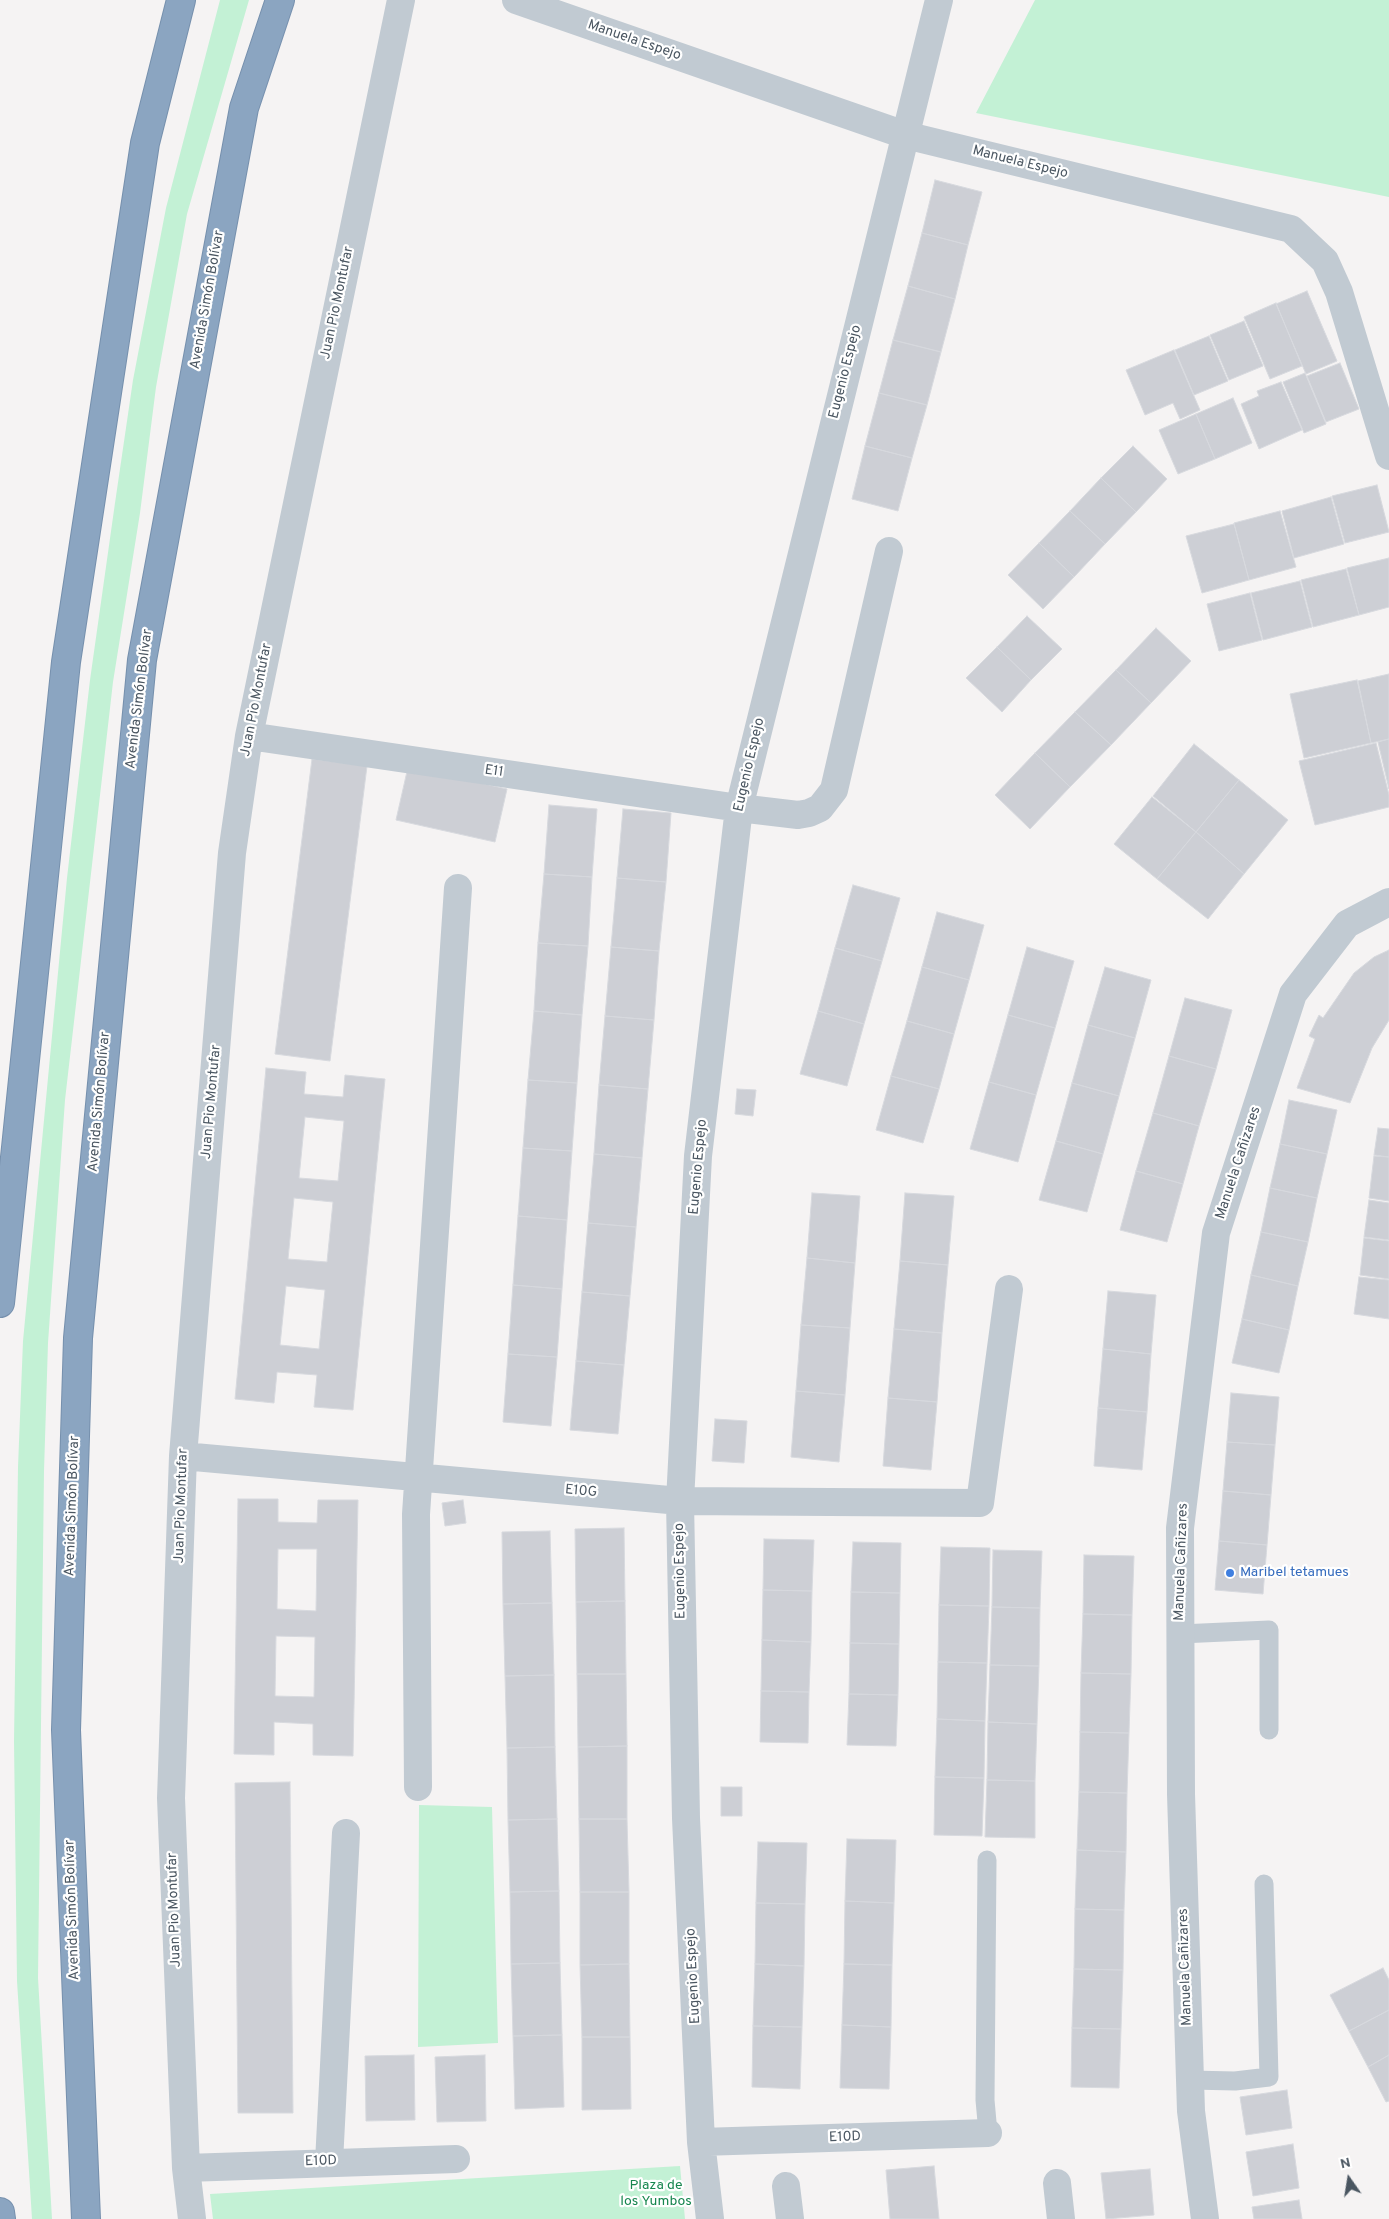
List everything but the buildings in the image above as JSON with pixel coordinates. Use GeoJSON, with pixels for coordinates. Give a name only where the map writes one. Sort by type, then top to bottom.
{"type":"FeatureCollection","features":[{"type":"Feature","properties":{"kind":"highway"},"geometry":{"type":"LineString","coordinates":[[0,1303],[66,662],[145,143],[181,0]]}},
{"type":"Feature","properties":{"kind":"highway","name":"Avenida Simón Bolívar"},"geometry":{"type":"LineString","coordinates":[[86,2219],[66,1730],[78,1338],[142,660],[244,108],[280,0]]}},
{"type":"Feature","properties":{"kind":"highway"},"geometry":{"type":"LineString","coordinates":[[0,2212],[1,2219]]}},
{"type":"Feature","properties":{"kind":"street","name":"Juan Pio Montufar"},"geometry":{"type":"LineString","coordinates":[[192,2219],[186,2168],[171,1798],[183,1456],[232,854],[249,736],[401,0]]}},
{"type":"Feature","properties":{"kind":"street","name":"Manuela Espejo"},"geometry":{"type":"LineString","coordinates":[[516,0],[905,135],[1291,229],[1324,261],[1339,292],[1389,456]]}},
{"type":"Feature","properties":{"kind":"street","name":"Eugenio Espejo"},"geometry":{"type":"LineString","coordinates":[[710,2219],[701,2142],[686,1818],[680,1501],[698,1156],[738,808],[939,0]]}},
{"type":"Feature","properties":{"kind":"street","name":"E11"},"geometry":{"type":"LineString","coordinates":[[249,736],[738,808],[804,814],[820,808],[834,790],[890,551]]}},
{"type":"Feature","properties":{"kind":"street"},"geometry":{"type":"LineString","coordinates":[[418,1787],[416,1524],[418,1477],[458,888]]}},
{"type":"Feature","properties":{"kind":"street","name":"Manuela Cañizares"},"geometry":{"type":"LineString","coordinates":[[1205,2219],[1191,2111],[1181,1794],[1180,1528],[1216,1233],[1293,994],[1347,924],[1389,902]]}},
{"type":"Feature","properties":{"kind":"street","name":"E10G"},"geometry":{"type":"LineString","coordinates":[[183,1456],[680,1501],[980,1503],[1009,1289]]}},
{"type":"Feature","properties":{"kind":"street"},"geometry":{"type":"LineString","coordinates":[[329,2162],[346,1833]]}},
{"type":"Feature","properties":{"kind":"street","name":"E10D"},"geometry":{"type":"LineString","coordinates":[[701,2142],[988,2133]]}},
{"type":"Feature","properties":{"kind":"street","name":"E10D"},"geometry":{"type":"LineString","coordinates":[[186,2168],[456,2159]]}},
{"type":"Feature","properties":{"kind":"street"},"geometry":{"type":"LineString","coordinates":[[1057,2182],[1061,2219]]}},
{"type":"Feature","properties":{"kind":"street"},"geometry":{"type":"LineString","coordinates":[[786,2186],[790,2219]]}},
{"type":"Feature","properties":{"kind":"lane"},"geometry":{"type":"LineString","coordinates":[[1180,1634],[1269,1630],[1269,1730]]}},
{"type":"Feature","properties":{"kind":"lane"},"geometry":{"type":"LineString","coordinates":[[987,1860],[985,2100],[988,2133]]}},
{"type":"Feature","properties":{"kind":"lane"},"geometry":{"type":"LineString","coordinates":[[1190,2080],[1235,2080],[1269,2077],[1264,1884]]}},
{"type":"Feature","properties":{"kind":"green space"},"geometry":{"type":"Polygon","coordinates":[[[220,0],[249,0],[187,214],[156,387],[140,513],[113,682],[65,1100],[48,1343],[44,1471],[38,1978],[52,2219],[32,2219],[17,1981],[14,1741],[18,1467],[23,1341],[67,878],[90,680],[133,380],[166,208],[220,0]]]}},
{"type":"Feature","properties":{"kind":"green space"},"geometry":{"type":"Polygon","coordinates":[[[1035,0],[1389,0],[1389,197],[976,113],[1035,0]]]}},
{"type":"Feature","properties":{"kind":"green space"},"geometry":{"type":"Polygon","coordinates":[[[419,1805],[492,1807],[498,2043],[418,2047],[419,1805]]]}},
{"type":"Feature","properties":{"kind":"green space","name":"Plaza de los Yumbos"},"geometry":{"type":"Polygon","coordinates":[[[680,2166],[685,2219],[213,2219],[210,2194],[680,2166]]]}},
{"type":"Feature","properties":{"kind":"place","name":"Maribel tetamues"},"geometry":{"type":"Point","coordinates":[1230,1573]}}]}
